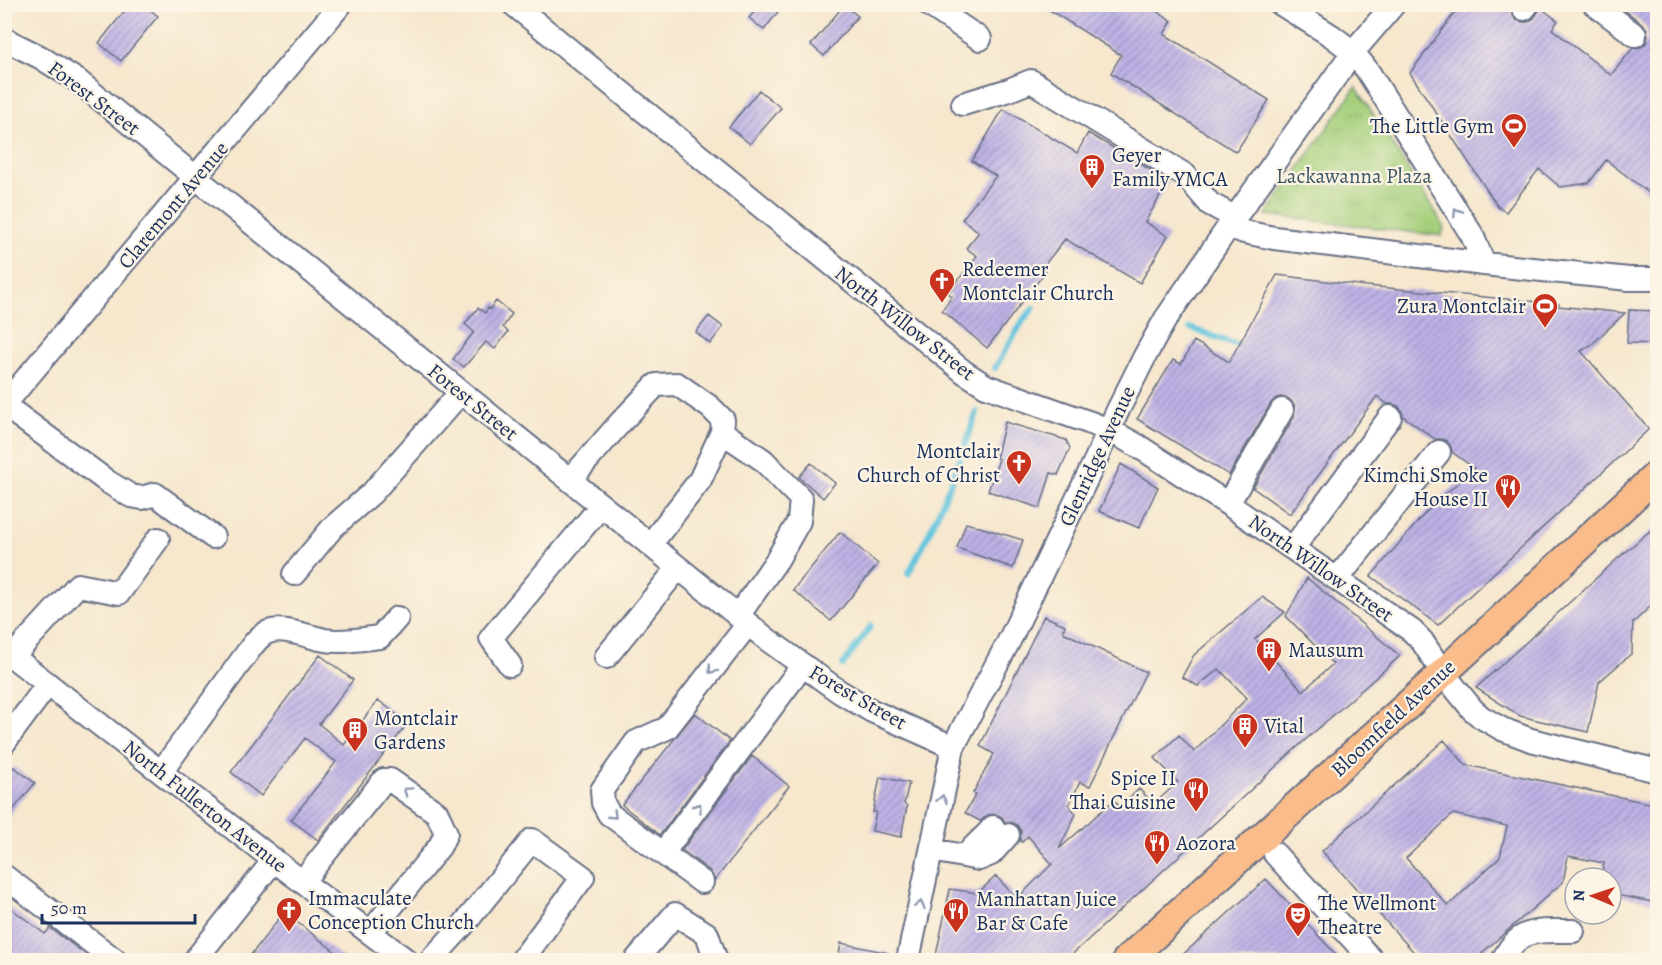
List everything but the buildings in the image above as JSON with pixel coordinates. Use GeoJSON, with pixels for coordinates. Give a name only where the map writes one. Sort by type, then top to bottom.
{"type":"FeatureCollection","features":[{"type":"Feature","properties":{"kind":"main road","name":"Bloomfield Avenue"},"geometry":{"type":"LineString","coordinates":[[1127,960],[1658,474]]}},
{"type":"Feature","properties":{"kind":"street","name":"Claremont Avenue"},"geometry":{"type":"LineString","coordinates":[[4,405],[341,4]]}},
{"type":"Feature","properties":{"kind":"street","name":"North Willow Street"},"geometry":{"type":"LineString","coordinates":[[513,4],[964,372],[986,386],[1109,430],[1228,504],[1412,631],[1422,641],[1443,673],[1481,717],[1502,729],[1531,740],[1658,771]]}},
{"type":"Feature","properties":{"kind":"street"},"geometry":{"type":"LineString","coordinates":[[928,4],[980,39]]}},
{"type":"Feature","properties":{"kind":"street"},"geometry":{"type":"LineString","coordinates":[[1281,4],[1353,52],[1367,70],[1472,235],[1484,264]]}},
{"type":"Feature","properties":{"kind":"street","name":"Glenridge Avenue"},"geometry":{"type":"LineString","coordinates":[[908,960],[953,747],[1019,644],[1109,430],[1146,354],[1165,320],[1353,52],[1394,4]]}},
{"type":"Feature","properties":{"kind":"street"},"geometry":{"type":"LineString","coordinates":[[1594,4],[1635,35]]}},
{"type":"Feature","properties":{"kind":"street","name":"Forest Street"},"geometry":{"type":"LineString","coordinates":[[4,39],[78,81],[601,506],[803,665],[840,692],[882,716],[953,747]]}},
{"type":"Feature","properties":{"kind":"street"},"geometry":{"type":"LineString","coordinates":[[963,104],[1031,81],[1185,176],[1210,204],[1244,232],[1274,238],[1484,264],[1629,279],[1658,279]]}},
{"type":"Feature","properties":{"kind":"street"},"geometry":{"type":"LineString","coordinates":[[570,480],[656,385],[677,384],[710,407],[723,420],[722,432],[700,480],[650,545]]}},
{"type":"Feature","properties":{"kind":"street"},"geometry":{"type":"LineString","coordinates":[[294,574],[333,527],[372,493],[461,392]]}},
{"type":"Feature","properties":{"kind":"street"},"geometry":{"type":"LineString","coordinates":[[4,405],[108,482],[131,496],[142,498],[155,494],[213,537]]}},
{"type":"Feature","properties":{"kind":"street"},"geometry":{"type":"LineString","coordinates":[[1228,504],[1282,410]]}},
{"type":"Feature","properties":{"kind":"street"},"geometry":{"type":"LineString","coordinates":[[1293,548],[1390,417]]}},
{"type":"Feature","properties":{"kind":"street"},"geometry":{"type":"LineString","coordinates":[[702,882],[609,814],[603,803],[602,790],[636,742],[667,728],[743,620],[800,521],[801,499],[764,460],[722,432]]}},
{"type":"Feature","properties":{"kind":"street"},"geometry":{"type":"LineString","coordinates":[[1337,579],[1439,452]]}},
{"type":"Feature","properties":{"kind":"street"},"geometry":{"type":"LineString","coordinates":[[510,665],[491,638],[601,506]]}},
{"type":"Feature","properties":{"kind":"street"},"geometry":{"type":"LineString","coordinates":[[9,653],[78,585],[119,593],[158,538]]}},
{"type":"Feature","properties":{"kind":"street"},"geometry":{"type":"LineString","coordinates":[[606,657],[678,568]]}},
{"type":"Feature","properties":{"kind":"street"},"geometry":{"type":"LineString","coordinates":[[161,772],[251,647],[266,633],[279,630],[327,640],[380,637],[398,618]]}},
{"type":"Feature","properties":{"kind":"street","name":"North Fullerton Avenue"},"geometry":{"type":"LineString","coordinates":[[9,653],[302,882],[406,960]]}},
{"type":"Feature","properties":{"kind":"street"},"geometry":{"type":"LineString","coordinates":[[663,853],[803,665]]}},
{"type":"Feature","properties":{"kind":"street"},"geometry":{"type":"LineString","coordinates":[[4,743],[48,684]]}},
{"type":"Feature","properties":{"kind":"street"},"geometry":{"type":"LineString","coordinates":[[302,882],[384,780],[390,780],[437,813],[446,833],[440,846],[370,933]]}},
{"type":"Feature","properties":{"kind":"street"},"geometry":{"type":"LineString","coordinates":[[932,850],[979,859],[990,854],[1000,831]]}},
{"type":"Feature","properties":{"kind":"street"},"geometry":{"type":"LineString","coordinates":[[431,960],[465,923],[532,840],[583,877],[522,960]]}},
{"type":"Feature","properties":{"kind":"street"},"geometry":{"type":"LineString","coordinates":[[1275,854],[1372,960]]}},
{"type":"Feature","properties":{"kind":"street"},"geometry":{"type":"LineString","coordinates":[[195,960],[274,860]]}},
{"type":"Feature","properties":{"kind":"street"},"geometry":{"type":"LineString","coordinates":[[4,876],[115,960]]}},
{"type":"Feature","properties":{"kind":"street"},"geometry":{"type":"LineString","coordinates":[[636,960],[675,914],[707,934],[716,960]]}},
{"type":"Feature","properties":{"kind":"street"},"geometry":{"type":"LineString","coordinates":[[1503,960],[1515,941],[1528,933],[1573,931]]}},
{"type":"Feature","properties":{"kind":"green space","name":"Lackawanna Plaza"},"geometry":{"type":"Polygon","coordinates":[[[1356,87],[1444,226],[1442,236],[1266,215],[1356,87]]]}},
{"type":"Feature","properties":{"kind":"waterway"},"geometry":{"type":"LineString","coordinates":[[995,368],[1024,319],[1034,308]]}},
{"type":"Feature","properties":{"kind":"waterway"},"geometry":{"type":"LineString","coordinates":[[1190,328],[1238,345]]}},
{"type":"Feature","properties":{"kind":"waterway"},"geometry":{"type":"LineString","coordinates":[[908,574],[937,515],[977,412]]}},
{"type":"Feature","properties":{"kind":"waterway"},"geometry":{"type":"LineString","coordinates":[[843,665],[871,626]]}},
{"type":"Feature","properties":{"kind":"place","name":"The Little Gym"},"geometry":{"type":"Point","coordinates":[1514,149]}},
{"type":"Feature","properties":{"kind":"place","name":"Geyer Family YMCA"},"geometry":{"type":"Point","coordinates":[1092,190]}},
{"type":"Feature","properties":{"kind":"place","name":"Redeemer Montclair Church"},"geometry":{"type":"Point","coordinates":[942,304]}},
{"type":"Feature","properties":{"kind":"place","name":"Zura Montclair"},"geometry":{"type":"Point","coordinates":[1545,329]}},
{"type":"Feature","properties":{"kind":"place","name":"Montclair Church of Christ"},"geometry":{"type":"Point","coordinates":[1019,486]}},
{"type":"Feature","properties":{"kind":"place","name":"Kimchi Smoke House II"},"geometry":{"type":"Point","coordinates":[1508,510]}},
{"type":"Feature","properties":{"kind":"place","name":"Mausum"},"geometry":{"type":"Point","coordinates":[1269,673]}},
{"type":"Feature","properties":{"kind":"place","name":"Vital"},"geometry":{"type":"Point","coordinates":[1245,749]}},
{"type":"Feature","properties":{"kind":"place","name":"Montclair Gardens"},"geometry":{"type":"Point","coordinates":[355,753]}},
{"type":"Feature","properties":{"kind":"place","name":"Spice II Thai Cuisine"},"geometry":{"type":"Point","coordinates":[1196,813]}},
{"type":"Feature","properties":{"kind":"place","name":"Aozora"},"geometry":{"type":"Point","coordinates":[1157,866]}},
{"type":"Feature","properties":{"kind":"place","name":"Immaculate Conception Church"},"geometry":{"type":"Point","coordinates":[289,933]}},
{"type":"Feature","properties":{"kind":"place","name":"Manhattan Juice Bar & Cafe"},"geometry":{"type":"Point","coordinates":[956,934]}},
{"type":"Feature","properties":{"kind":"place","name":"The Wellmont Theatre"},"geometry":{"type":"Point","coordinates":[1298,938]}}]}
